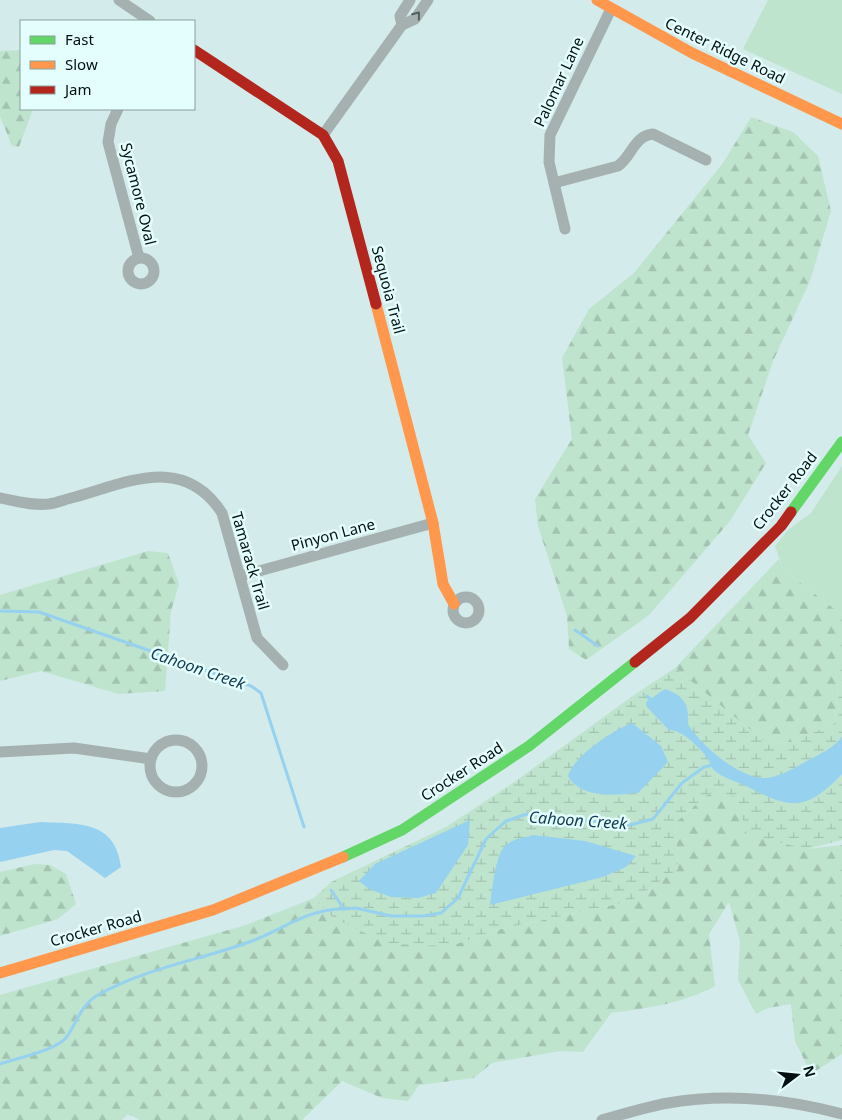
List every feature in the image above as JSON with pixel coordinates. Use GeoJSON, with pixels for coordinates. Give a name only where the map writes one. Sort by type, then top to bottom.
{"type":"FeatureCollection","features":[{"type":"Feature","properties":{"kind":"main road","name":"Center Ridge Road"},"geometry":{"type":"LineString","coordinates":[[597,0],[692,53],[842,124]]}},
{"type":"Feature","properties":{"kind":"main road","name":"Sequoia Trail"},"geometry":{"type":"LineString","coordinates":[[195,51],[323,134],[338,161],[433,523],[443,584],[454,604]]}},
{"type":"Feature","properties":{"kind":"main road","name":"Crocker Road"},"geometry":{"type":"LineString","coordinates":[[0,973],[213,910],[318,869],[402,830],[529,746],[690,618],[781,526],[842,442]]}},
{"type":"Feature","properties":{"kind":"street"},"geometry":{"type":"LineString","coordinates":[[119,0],[149,20]]}},
{"type":"Feature","properties":{"kind":"street"},"geometry":{"type":"LineString","coordinates":[[402,25],[400,16],[410,0]]}},
{"type":"Feature","properties":{"kind":"street"},"geometry":{"type":"LineString","coordinates":[[323,134],[402,25],[415,20],[428,0]]}},
{"type":"Feature","properties":{"kind":"street","name":"Palomar Lane"},"geometry":{"type":"LineString","coordinates":[[565,229],[548,152],[552,126],[611,9]]}},
{"type":"Feature","properties":{"kind":"street","name":"Sycamore Oval"},"geometry":{"type":"LineString","coordinates":[[118,110],[111,124],[108,142],[139,258]]}},
{"type":"Feature","properties":{"kind":"street"},"geometry":{"type":"LineString","coordinates":[[554,183],[618,166],[627,160],[639,139],[644,135],[653,134],[706,160]]}},
{"type":"Feature","properties":{"kind":"street","name":"Tamarack Trail"},"geometry":{"type":"LineString","coordinates":[[0,498],[23,503],[49,504],[147,477],[169,477],[189,482],[211,497],[222,513],[241,576],[256,638],[283,665]]}},
{"type":"Feature","properties":{"kind":"street","name":"Pinyon Lane"},"geometry":{"type":"LineString","coordinates":[[241,576],[433,523]]}},
{"type":"Feature","properties":{"kind":"street"},"geometry":{"type":"LineString","coordinates":[[169,741],[187,742],[200,754],[202,772],[194,786],[187,791],[170,792],[163,789],[152,776],[151,760],[154,751],[169,741]]}},
{"type":"Feature","properties":{"kind":"street"},"geometry":{"type":"LineString","coordinates":[[0,752],[74,748],[151,760]]}},
{"type":"Feature","properties":{"kind":"street"},"geometry":{"type":"LineString","coordinates":[[602,1120],[668,1103],[715,1098],[805,1104],[842,1114]]}},
{"type":"Feature","properties":{"kind":"green space"},"geometry":{"type":"Polygon","coordinates":[[[768,0],[842,0],[842,94],[743,49],[768,0]]]}},
{"type":"Feature","properties":{"kind":"green space"},"geometry":{"type":"Polygon","coordinates":[[[20,50],[20,110],[33,110],[19,147],[12,146],[0,116],[0,51],[20,50]]]}},
{"type":"Feature","properties":{"kind":"green space"},"geometry":{"type":"Polygon","coordinates":[[[751,117],[793,132],[818,156],[831,211],[810,281],[773,361],[748,435],[766,463],[730,521],[649,615],[586,660],[569,649],[567,616],[538,526],[535,499],[572,439],[562,358],[589,309],[634,273],[723,163],[751,117]]]}},
{"type":"Feature","properties":{"kind":"green space"},"geometry":{"type":"Polygon","coordinates":[[[842,466],[842,615],[783,569],[775,546],[788,530],[811,513],[842,466]]]}},
{"type":"Feature","properties":{"kind":"green space"},"geometry":{"type":"Polygon","coordinates":[[[148,551],[168,553],[179,584],[171,611],[165,691],[119,694],[41,671],[0,681],[0,595],[148,551]]]}},
{"type":"Feature","properties":{"kind":"green space"},"geometry":{"type":"Polygon","coordinates":[[[779,559],[783,569],[842,615],[842,680],[838,684],[835,723],[792,742],[766,743],[675,668],[779,559]]]}},
{"type":"Feature","properties":{"kind":"green space"},"geometry":{"type":"Polygon","coordinates":[[[675,668],[766,743],[792,742],[835,723],[838,684],[842,680],[842,840],[807,849],[747,835],[736,796],[707,795],[675,823],[678,869],[631,901],[501,929],[450,946],[387,944],[332,917],[314,898],[331,882],[446,827],[513,783],[634,695],[675,668]]]}},
{"type":"Feature","properties":{"kind":"green space"},"geometry":{"type":"Polygon","coordinates":[[[707,795],[736,795],[807,849],[842,845],[842,1054],[811,1074],[795,1041],[791,1004],[768,1008],[756,1014],[738,980],[740,941],[729,902],[709,934],[715,986],[677,1001],[611,1013],[583,1052],[560,1051],[492,1063],[474,1078],[419,1085],[408,1101],[382,1098],[342,1081],[302,1120],[140,1120],[128,1114],[122,1120],[0,1120],[0,995],[246,925],[314,898],[332,917],[450,946],[501,929],[631,901],[678,869],[675,823],[707,795]]]}},
{"type":"Feature","properties":{"kind":"green space"},"geometry":{"type":"Polygon","coordinates":[[[35,864],[50,865],[66,874],[76,904],[58,919],[0,936],[0,872],[35,864]]]}},
{"type":"Feature","properties":{"kind":"water"},"geometry":{"type":"Polygon","coordinates":[[[665,689],[678,695],[684,702],[688,711],[689,726],[695,734],[713,752],[734,768],[756,777],[766,778],[779,775],[828,749],[839,741],[842,736],[842,774],[817,796],[796,803],[773,799],[724,777],[713,769],[708,759],[696,745],[680,733],[669,730],[647,707],[646,702],[665,689]]]}},
{"type":"Feature","properties":{"kind":"water"},"geometry":{"type":"Polygon","coordinates":[[[632,723],[661,746],[668,762],[638,793],[599,794],[581,789],[574,783],[568,776],[578,760],[615,731],[632,723]]]}},
{"type":"Feature","properties":{"kind":"water"},"geometry":{"type":"Polygon","coordinates":[[[470,820],[468,845],[436,893],[418,898],[391,897],[369,889],[359,881],[375,864],[470,820]]]}},
{"type":"Feature","properties":{"kind":"water"},"geometry":{"type":"Polygon","coordinates":[[[40,822],[81,825],[103,833],[111,840],[121,867],[105,878],[67,851],[54,850],[0,862],[0,828],[40,822]]]}},
{"type":"Feature","properties":{"kind":"water"},"geometry":{"type":"Polygon","coordinates":[[[533,835],[585,841],[636,856],[626,867],[603,877],[490,905],[498,858],[504,847],[517,839],[533,835]]]}},
{"type":"Feature","properties":{"kind":"waterway","name":"Cahoon Creek"},"geometry":{"type":"LineString","coordinates":[[0,611],[39,612],[251,686],[261,693],[304,827]]}},
{"type":"Feature","properties":{"kind":"waterway"},"geometry":{"type":"LineString","coordinates":[[575,630],[598,646]]}},
{"type":"Feature","properties":{"kind":"waterway"},"geometry":{"type":"LineString","coordinates":[[647,696],[652,701]]}},
{"type":"Feature","properties":{"kind":"waterway","name":"Cahoon Creek"},"geometry":{"type":"LineString","coordinates":[[331,890],[344,909],[356,908],[391,916],[423,916],[441,913],[458,898],[486,839],[506,821],[527,814],[630,825],[653,819],[682,783],[704,767],[713,765]]}},
{"type":"Feature","properties":{"kind":"waterway"},"geometry":{"type":"LineString","coordinates":[[0,1064],[42,1051],[64,1040],[91,999],[116,986],[154,971],[233,948],[308,916],[320,912],[344,909]]}},
{"type":"Feature","properties":{"kind":"traffic: fast"},"geometry":{"type":"LineString","coordinates":[[791,512],[842,442]]}},
{"type":"Feature","properties":{"kind":"traffic: fast"},"geometry":{"type":"LineString","coordinates":[[343,857],[402,830],[529,746],[635,662]]}},
{"type":"Feature","properties":{"kind":"traffic: slow"},"geometry":{"type":"LineString","coordinates":[[597,0],[692,53],[842,124]]}},
{"type":"Feature","properties":{"kind":"traffic: slow"},"geometry":{"type":"LineString","coordinates":[[376,304],[433,523],[443,584],[454,604]]}},
{"type":"Feature","properties":{"kind":"traffic: slow"},"geometry":{"type":"LineString","coordinates":[[0,973],[213,910],[343,857]]}},
{"type":"Feature","properties":{"kind":"traffic: jam"},"geometry":{"type":"LineString","coordinates":[[195,51],[323,135],[338,161],[376,304]]}},
{"type":"Feature","properties":{"kind":"traffic: jam"},"geometry":{"type":"LineString","coordinates":[[635,662],[690,618],[781,526],[791,512]]}}]}
